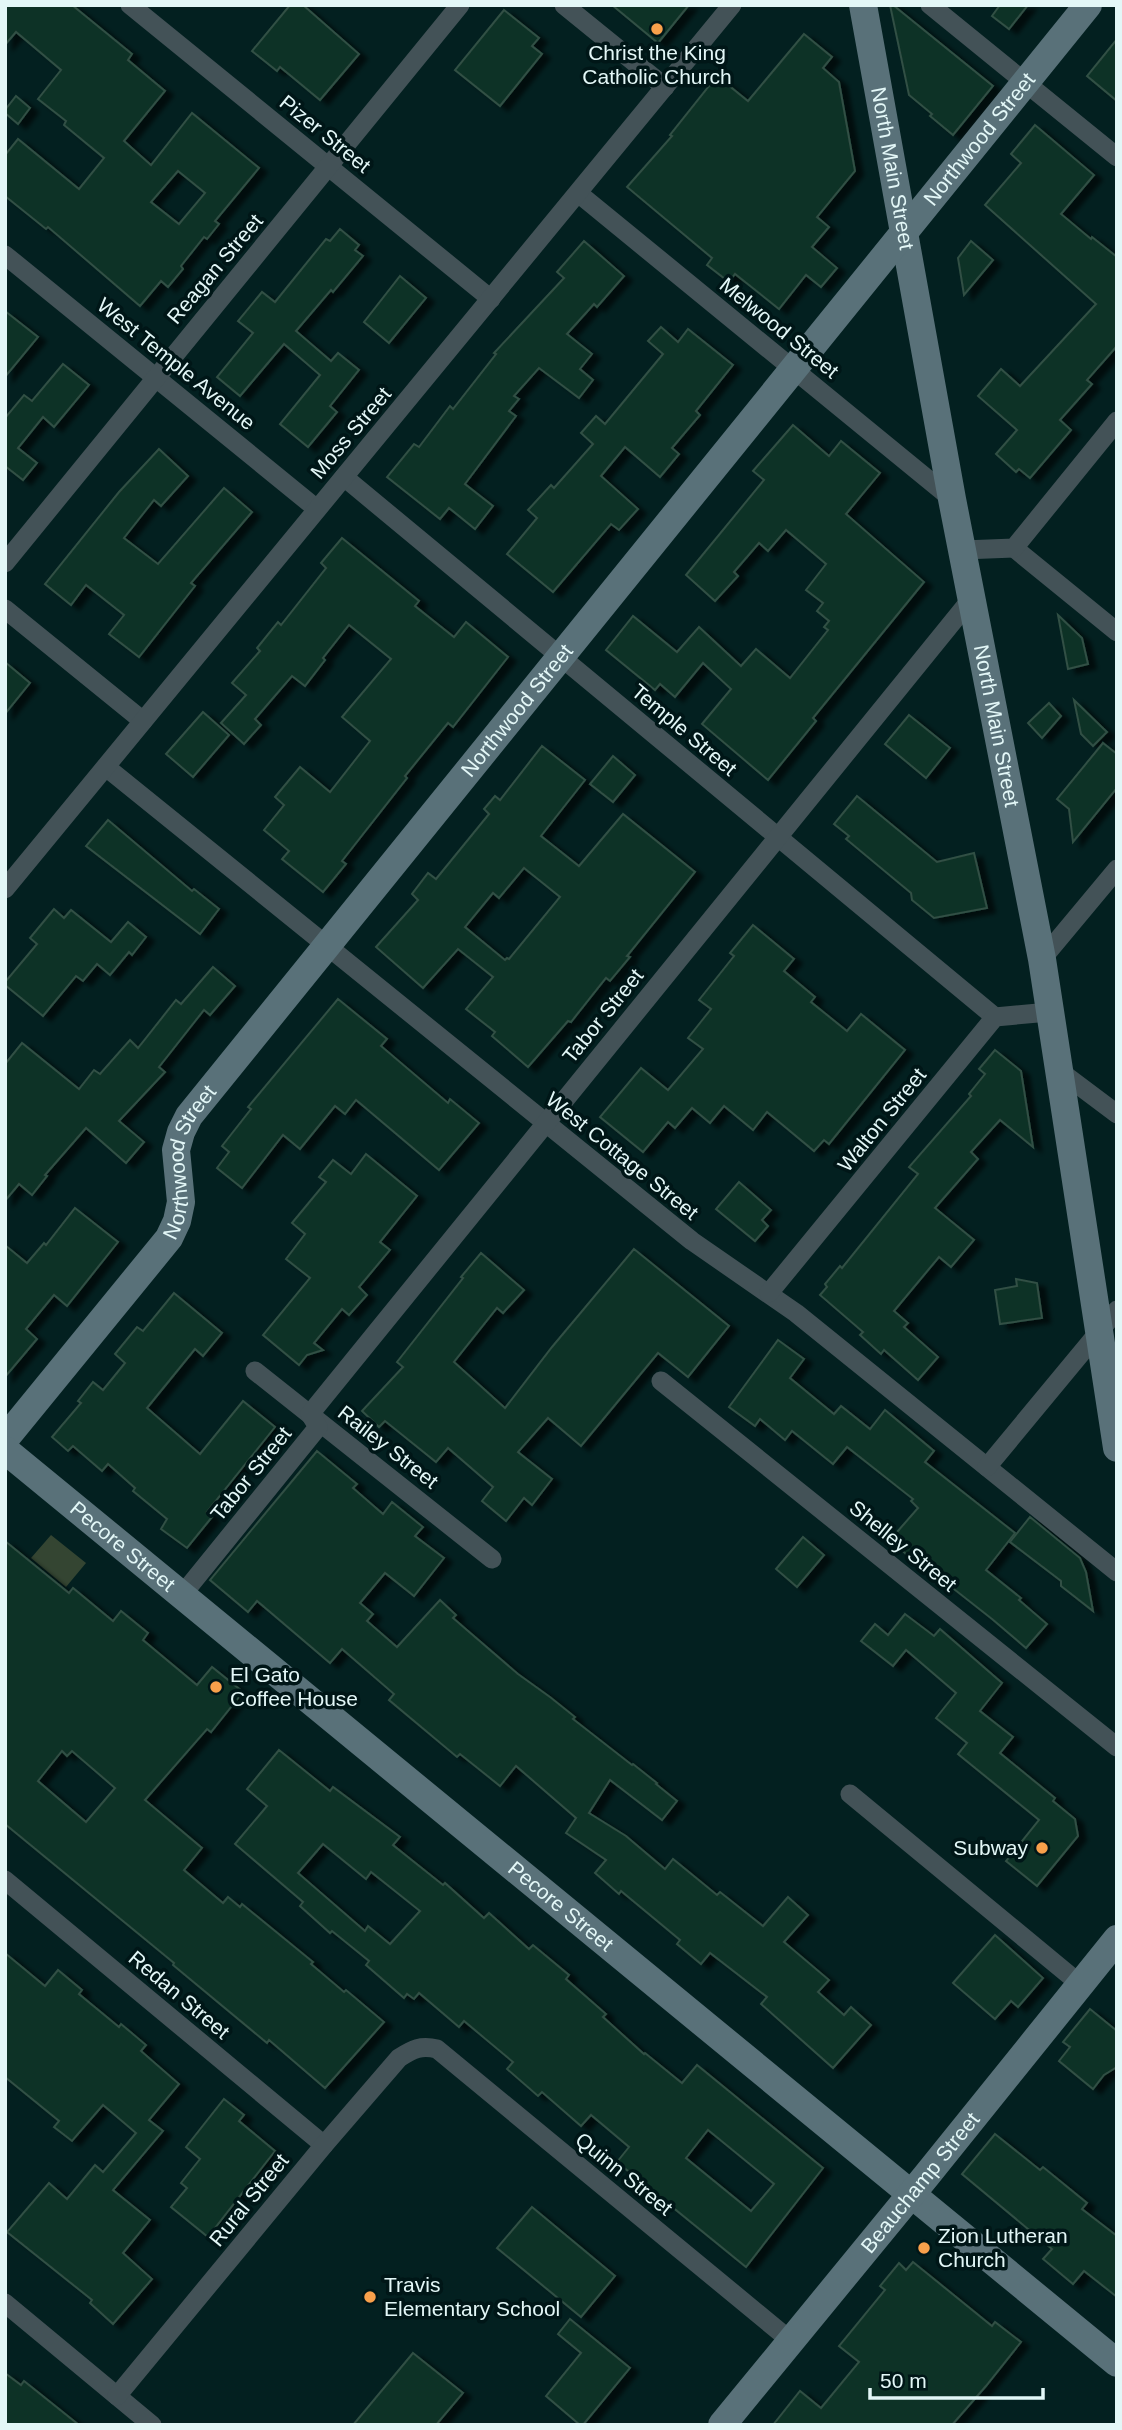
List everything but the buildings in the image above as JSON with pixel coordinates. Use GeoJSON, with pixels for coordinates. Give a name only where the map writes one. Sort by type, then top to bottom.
{"type":"FeatureCollection","features":[{"type":"Feature","properties":{"kind":"street","name":"Pizer Street"},"geometry":{"type":"LineString","coordinates":[[130,5],[491,299]]}},
{"type":"Feature","properties":{"kind":"street","name":"Reagan Street"},"geometry":{"type":"LineString","coordinates":[[5,563],[460,5]]}},
{"type":"Feature","properties":{"kind":"street"},"geometry":{"type":"LineString","coordinates":[[564,5],[665,87]]}},
{"type":"Feature","properties":{"kind":"street","name":"Moss Street"},"geometry":{"type":"LineString","coordinates":[[5,889],[732,5]]}},
{"type":"Feature","properties":{"kind":"street","name":"North Main Street"},"geometry":{"type":"LineString","coordinates":[[863,5],[952,499],[1042,960],[1117,1448]]}},
{"type":"Feature","properties":{"kind":"street"},"geometry":{"type":"LineString","coordinates":[[930,5],[1117,157]]}},
{"type":"Feature","properties":{"kind":"street","name":"Northwood Street"},"geometry":{"type":"LineString","coordinates":[[5,1439],[169,1238],[177,1221],[181,1202],[176,1150],[189,1116],[1088,5]]}},
{"type":"Feature","properties":{"kind":"street","name":"Melwood Street"},"geometry":{"type":"LineString","coordinates":[[578,193],[952,499]]}},
{"type":"Feature","properties":{"kind":"street","name":"West Temple Avenue"},"geometry":{"type":"LineString","coordinates":[[5,255],[317,509]]}},
{"type":"Feature","properties":{"kind":"street"},"geometry":{"type":"LineString","coordinates":[[1014,548],[1117,421]]}},
{"type":"Feature","properties":{"kind":"street","name":"Temple Street"},"geometry":{"type":"LineString","coordinates":[[344,477],[995,1017]]}},
{"type":"Feature","properties":{"kind":"street"},"geometry":{"type":"LineString","coordinates":[[962,550],[1014,548],[1117,632]]}},
{"type":"Feature","properties":{"kind":"street","name":"Tabor Street"},"geometry":{"type":"LineString","coordinates":[[182,1595],[318,1427],[310,1414],[972,598]]}},
{"type":"Feature","properties":{"kind":"street"},"geometry":{"type":"LineString","coordinates":[[5,609],[143,721]]}},
{"type":"Feature","properties":{"kind":"street","name":"West Cottage Street"},"geometry":{"type":"LineString","coordinates":[[106,767],[692,1241],[769,1293],[1117,1572]]}},
{"type":"Feature","properties":{"kind":"street"},"geometry":{"type":"LineString","coordinates":[[1042,960],[1117,869]]}},
{"type":"Feature","properties":{"kind":"street"},"geometry":{"type":"LineString","coordinates":[[995,1017],[1049,1012]]}},
{"type":"Feature","properties":{"kind":"street","name":"Walton Street"},"geometry":{"type":"LineString","coordinates":[[769,1293],[995,1017]]}},
{"type":"Feature","properties":{"kind":"street"},"geometry":{"type":"LineString","coordinates":[[1057,1069],[1117,1114]]}},
{"type":"Feature","properties":{"kind":"street"},"geometry":{"type":"LineString","coordinates":[[987,1467],[1117,1310]]}},
{"type":"Feature","properties":{"kind":"street","name":"Railey Street"},"geometry":{"type":"LineString","coordinates":[[255,1371],[492,1559]]}},
{"type":"Feature","properties":{"kind":"street","name":"Shelley Street"},"geometry":{"type":"LineString","coordinates":[[661,1381],[1117,1747]]}},
{"type":"Feature","properties":{"kind":"street","name":"Pecore Street"},"geometry":{"type":"LineString","coordinates":[[5,1450],[1117,2363]]}},
{"type":"Feature","properties":{"kind":"street"},"geometry":{"type":"LineString","coordinates":[[850,1794],[1080,1984]]}},
{"type":"Feature","properties":{"kind":"street","name":"Redan Street"},"geometry":{"type":"LineString","coordinates":[[5,1880],[324,2145]]}},
{"type":"Feature","properties":{"kind":"street","name":"Beauchamp Street"},"geometry":{"type":"LineString","coordinates":[[722,2425],[1117,1939]]}},
{"type":"Feature","properties":{"kind":"street","name":"Rural Street"},"geometry":{"type":"LineString","coordinates":[[117,2396],[399,2058],[414,2049],[426,2046]]}},
{"type":"Feature","properties":{"kind":"street","name":"Quinn Street"},"geometry":{"type":"LineString","coordinates":[[426,2046],[437,2049],[791,2341]]}},
{"type":"Feature","properties":{"kind":"street"},"geometry":{"type":"LineString","coordinates":[[5,2303],[152,2425]]}},
{"type":"Feature","properties":{"kind":"green space"},"geometry":{"type":"Polygon","coordinates":[[[51,1535],[86,1563],[66,1587],[31,1558],[51,1535]]]}},
{"type":"Feature","properties":{"kind":"place","name":"Christ the King Catholic Church"},"geometry":{"type":"Point","coordinates":[657,29]}},
{"type":"Feature","properties":{"kind":"place","name":"El Gato Coffee House"},"geometry":{"type":"Point","coordinates":[216,1687]}},
{"type":"Feature","properties":{"kind":"place","name":"Subway"},"geometry":{"type":"Point","coordinates":[1042,1848]}},
{"type":"Feature","properties":{"kind":"place","name":"Zion Lutheran Church"},"geometry":{"type":"Point","coordinates":[924,2248]}},
{"type":"Feature","properties":{"kind":"place","name":"Travis Elementary School"},"geometry":{"type":"Point","coordinates":[370,2297]}}]}
